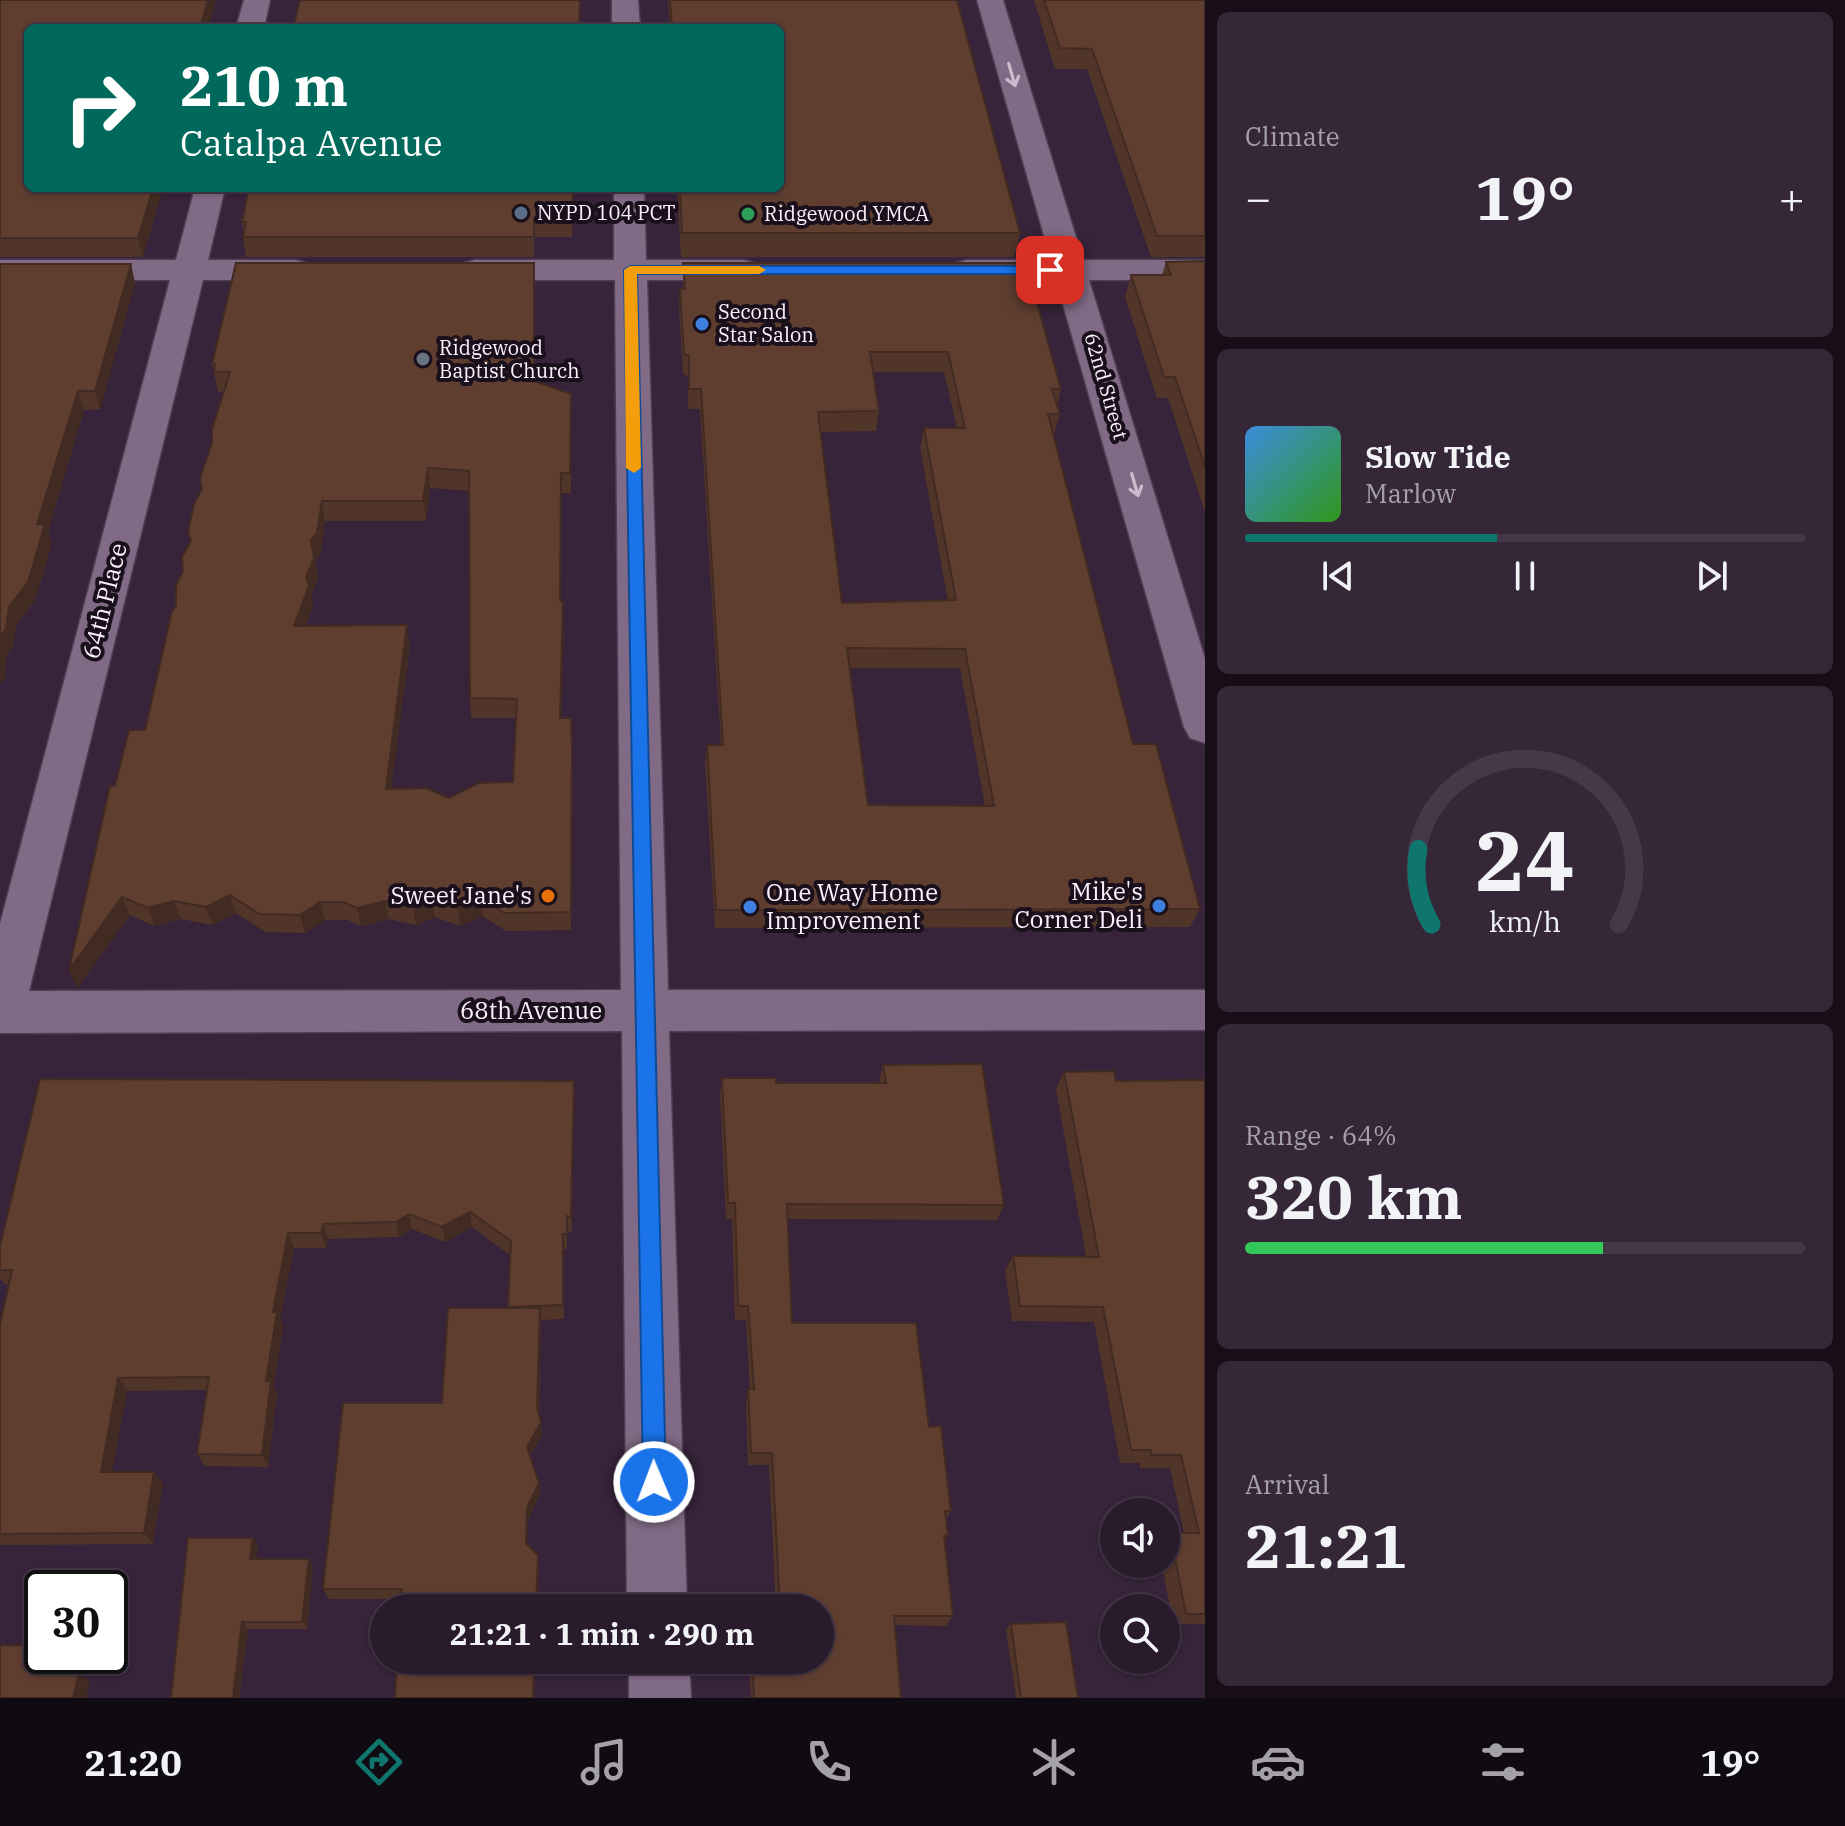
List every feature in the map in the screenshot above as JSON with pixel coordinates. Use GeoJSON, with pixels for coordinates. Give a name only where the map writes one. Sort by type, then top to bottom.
{"type":"FeatureCollection","features":[{"type":"Feature","properties":{"kind":"street"},"geometry":{"type":"LineString","coordinates":[[251,24],[257,0]]}},
{"type":"Feature","properties":{"kind":"street"},"geometry":{"type":"LineString","coordinates":[[625,0],[626,24]]}},
{"type":"Feature","properties":{"kind":"street","name":"62nd Street"},"geometry":{"type":"LineString","coordinates":[[990,0],[1205,727]]}},
{"type":"Feature","properties":{"kind":"street","name":"64th Place"},"geometry":{"type":"LineString","coordinates":[[0,1012],[209,192]]}},
{"type":"Feature","properties":{"kind":"street"},"geometry":{"type":"LineString","coordinates":[[629,192],[657,1594]]}},
{"type":"Feature","properties":{"kind":"street"},"geometry":{"type":"LineString","coordinates":[[0,270],[325,270]]}},
{"type":"Feature","properties":{"kind":"street"},"geometry":{"type":"LineString","coordinates":[[449,270],[780,270]]}},
{"type":"Feature","properties":{"kind":"street"},"geometry":{"type":"LineString","coordinates":[[936,270],[1205,270]]}},
{"type":"Feature","properties":{"kind":"street","name":"68th Avenue"},"geometry":{"type":"LineString","coordinates":[[0,1012],[1205,1010]]}},
{"type":"Feature","properties":{"kind":"street"},"geometry":{"type":"LineString","coordinates":[[659,1674],[660,1698]]}},
{"type":"Feature","properties":{"kind":"building"},"geometry":{"type":"Polygon","coordinates":[[[0,0],[208,0],[201,24],[24,24],[24,192],[152,192],[138,238],[0,238],[0,0]]]}},
{"type":"Feature","properties":{"kind":"building"},"geometry":{"type":"Polygon","coordinates":[[[300,0],[580,0],[579,24],[294,24],[300,0]]]}},
{"type":"Feature","properties":{"kind":"building"},"geometry":{"type":"Polygon","coordinates":[[[670,0],[957,0],[1020,233],[682,233],[680,192],[784,192],[784,24],[672,24],[670,0]]]}},
{"type":"Feature","properties":{"kind":"building"},"geometry":{"type":"Polygon","coordinates":[[[1044,0],[1205,0],[1205,236],[1157,236],[1092,49],[1060,48],[1044,0]]]}},
{"type":"Feature","properties":{"kind":"building"},"geometry":{"type":"Polygon","coordinates":[[[248,192],[573,192],[572,218],[534,218],[534,237],[243,237],[246,222],[242,222],[248,192]]]}},
{"type":"Feature","properties":{"kind":"building"},"geometry":{"type":"Polygon","coordinates":[[[1205,261],[1205,467],[1175,377],[1164,377],[1131,275],[1171,275],[1166,262],[1205,261]]]}},
{"type":"Feature","properties":{"kind":"building"},"geometry":{"type":"Polygon","coordinates":[[[236,263],[534,263],[534,381],[571,394],[570,473],[561,473],[560,600],[563,603],[560,718],[571,718],[571,912],[504,913],[482,898],[458,908],[432,899],[413,907],[385,901],[357,908],[344,902],[320,902],[300,915],[259,914],[230,895],[206,907],[174,901],[148,908],[122,897],[69,970],[110,786],[115,786],[129,730],[145,730],[172,611],[176,606],[176,586],[183,571],[182,557],[191,541],[188,532],[194,504],[202,489],[200,478],[230,372],[214,372],[215,364],[212,364],[236,263]],[[428,468],[423,501],[322,501],[317,533],[311,540],[314,558],[306,577],[309,586],[294,626],[407,625],[386,789],[426,788],[449,798],[479,783],[513,782],[517,699],[470,698],[469,471],[428,468]]]}},
{"type":"Feature","properties":{"kind":"building"},"geometry":{"type":"Polygon","coordinates":[[[683,263],[1026,263],[1061,389],[1052,389],[1060,414],[1048,414],[1133,744],[1156,744],[1200,909],[716,910],[707,745],[723,745],[701,389],[689,389],[689,356],[684,354],[680,289],[685,289],[683,263]],[[870,352],[879,411],[818,412],[842,603],[956,600],[924,428],[965,428],[948,352],[870,352]],[[847,648],[868,805],[994,806],[965,649],[847,648]]]}},
{"type":"Feature","properties":{"kind":"building"},"geometry":{"type":"Polygon","coordinates":[[[0,264],[131,264],[95,391],[78,391],[37,524],[45,524],[28,582],[9,607],[6,629],[0,636],[0,264]]]}},
{"type":"Feature","properties":{"kind":"building"},"geometry":{"type":"Polygon","coordinates":[[[982,1064],[1004,1205],[787,1204],[792,1323],[916,1323],[929,1427],[941,1426],[951,1511],[945,1511],[948,1536],[944,1536],[953,1616],[894,1616],[901,1698],[754,1698],[753,1674],[834,1674],[834,1594],[779,1594],[772,1453],[751,1453],[748,1389],[754,1389],[748,1306],[738,1306],[735,1203],[728,1203],[722,1078],[776,1078],[776,1083],[886,1083],[883,1065],[982,1064]]]}},
{"type":"Feature","properties":{"kind":"building"},"geometry":{"type":"Polygon","coordinates":[[[1114,1071],[1116,1081],[1205,1080],[1205,1614],[1186,1614],[1179,1578],[1180,1533],[1199,1533],[1181,1455],[1151,1455],[1151,1450],[1131,1450],[1103,1307],[1020,1306],[1013,1256],[1099,1257],[1064,1072],[1114,1071]]]}},
{"type":"Feature","properties":{"kind":"building"},"geometry":{"type":"Polygon","coordinates":[[[40,1079],[574,1081],[571,1217],[567,1216],[567,1234],[563,1234],[563,1305],[508,1307],[511,1241],[470,1212],[442,1227],[409,1214],[396,1222],[323,1224],[321,1233],[288,1233],[273,1312],[277,1312],[266,1381],[271,1381],[262,1455],[197,1454],[209,1377],[118,1378],[101,1472],[154,1472],[144,1533],[0,1534],[0,1324],[12,1270],[0,1270],[0,1246],[40,1079]]]}},
{"type":"Feature","properties":{"kind":"building"},"geometry":{"type":"Polygon","coordinates":[[[448,1308],[540,1308],[537,1408],[541,1422],[527,1447],[539,1483],[527,1508],[526,1543],[538,1555],[537,1594],[402,1594],[402,1589],[323,1589],[343,1403],[442,1403],[448,1308]]]}},
{"type":"Feature","properties":{"kind":"building"},"geometry":{"type":"Polygon","coordinates":[[[188,1538],[253,1538],[250,1559],[309,1559],[302,1622],[242,1622],[233,1698],[171,1698],[188,1538]]]}},
{"type":"Feature","properties":{"kind":"building"},"geometry":{"type":"Polygon","coordinates":[[[1066,1622],[1078,1698],[1021,1698],[1011,1624],[1066,1622]]]}},
{"type":"Feature","properties":{"kind":"building"},"geometry":{"type":"Polygon","coordinates":[[[0,1645],[24,1646],[24,1674],[79,1674],[73,1698],[0,1698],[0,1645]]]}},
{"type":"Feature","properties":{"kind":"building"},"geometry":{"type":"Polygon","coordinates":[[[396,1674],[534,1674],[533,1698],[395,1698],[396,1674]]]}},
{"type":"Feature","properties":{"kind":"slow traffic"},"geometry":{"type":"LineString","coordinates":[[634,468],[630,270],[759,270]]}},
{"type":"Feature","properties":{"kind":"place","name":"NYPD 104 PCT"},"geometry":{"type":"Point","coordinates":[521,213]}},
{"type":"Feature","properties":{"kind":"place","name":"Ridgewood YMCA"},"geometry":{"type":"Point","coordinates":[748,214]}},
{"type":"Feature","properties":{"kind":"place","name":"Second Star Salon"},"geometry":{"type":"Point","coordinates":[702,324]}},
{"type":"Feature","properties":{"kind":"place","name":"Ridgewood Baptist Church"},"geometry":{"type":"Point","coordinates":[423,359]}},
{"type":"Feature","properties":{"kind":"place","name":"Sweet Jane's"},"geometry":{"type":"Point","coordinates":[548,896]}},
{"type":"Feature","properties":{"kind":"place","name":"Mike's Corner Deli"},"geometry":{"type":"Point","coordinates":[1159,906]}},
{"type":"Feature","properties":{"kind":"place","name":"One Way Home Improvement"},"geometry":{"type":"Point","coordinates":[750,907]}},
{"type":"Feature","properties":{"kind":"route"},"geometry":{"type":"LineString","coordinates":[[654,1482],[630,270],[1050,270]]}}]}
